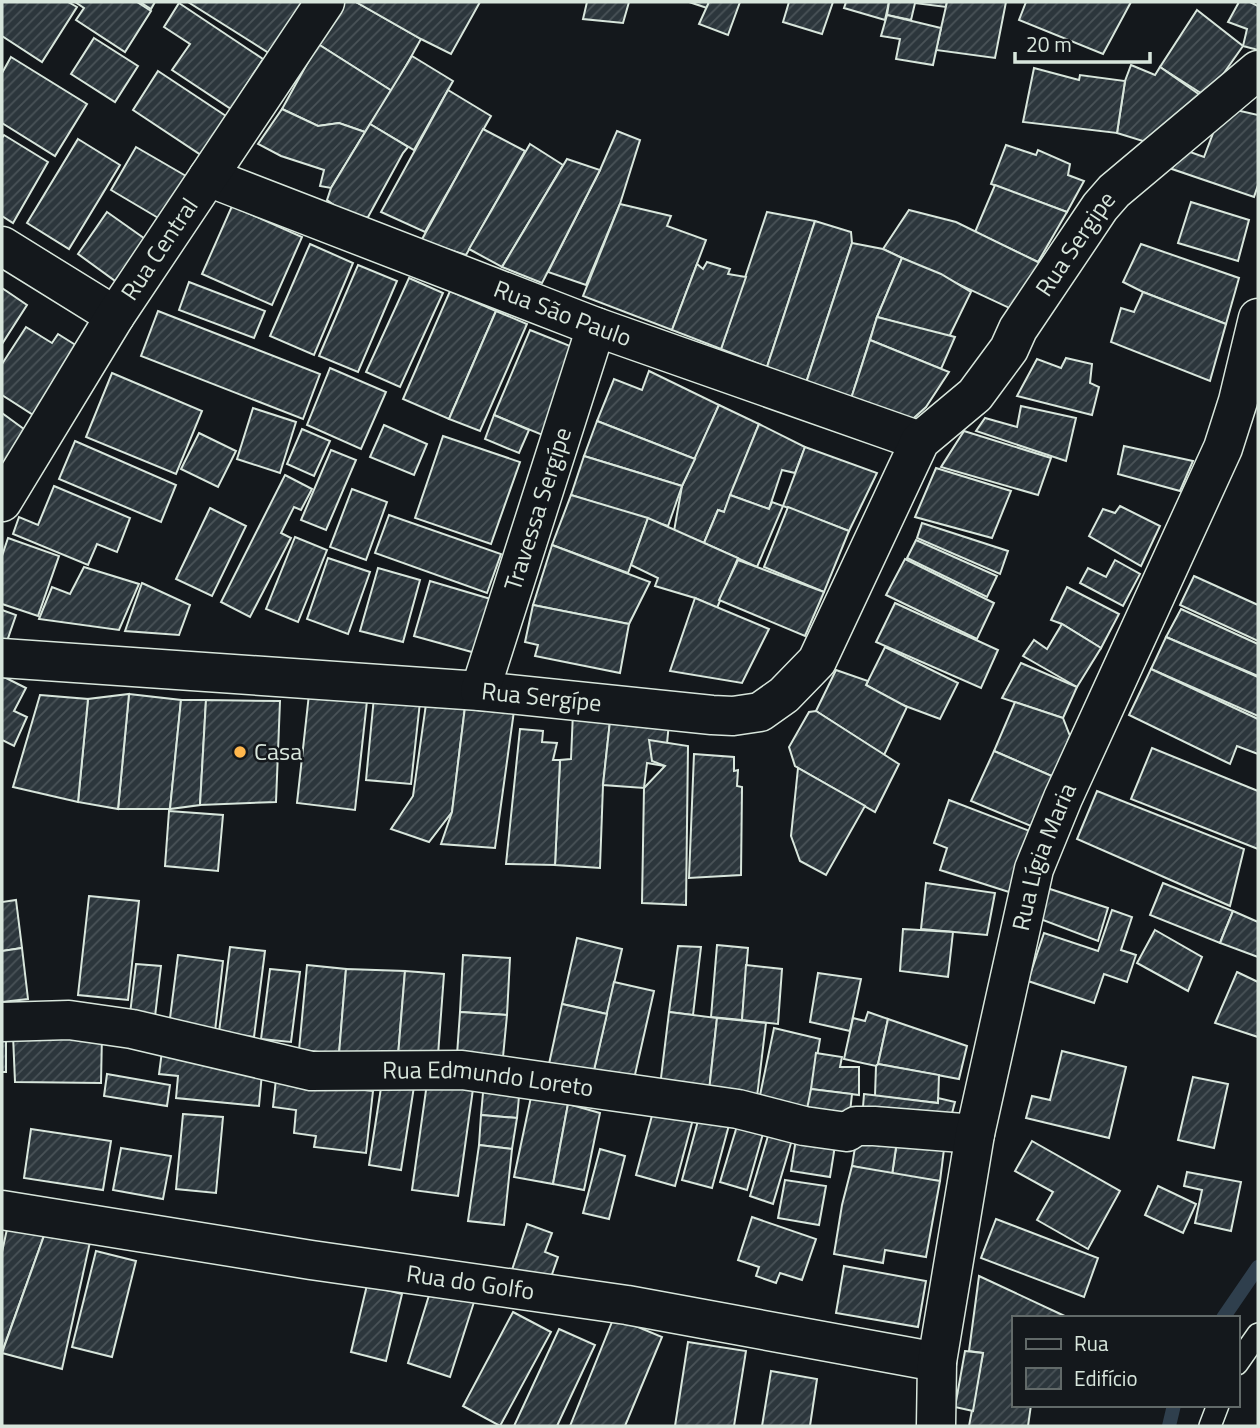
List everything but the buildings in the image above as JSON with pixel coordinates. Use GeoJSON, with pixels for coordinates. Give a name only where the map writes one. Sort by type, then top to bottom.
{"type":"FeatureCollection","features":[{"type":"Feature","properties":{"kind":"street","name":"Rua Central"},"geometry":{"type":"LineString","coordinates":[[2,502],[115,316],[324,2]]}},
{"type":"Feature","properties":{"kind":"street","name":"Rua Sergipe"},"geometry":{"type":"LineString","coordinates":[[920,441],[975,395],[1009,349],[1018,329],[1100,207],[1114,191],[1258,70]]}},
{"type":"Feature","properties":{"kind":"street","name":"Rua São Paulo"},"geometry":{"type":"LineString","coordinates":[[208,177],[596,327],[920,441]]}},
{"type":"Feature","properties":{"kind":"street"},"geometry":{"type":"LineString","coordinates":[[2,246],[115,316]]}},
{"type":"Feature","properties":{"kind":"street","name":"Rua Lígia Maria"},"geometry":{"type":"LineString","coordinates":[[936,1426],[937,1362],[975,1134],[1034,869],[1063,798],[1223,448],[1238,401],[1258,318]]}},
{"type":"Feature","properties":{"kind":"street","name":"Travessa Sergípe"},"geometry":{"type":"LineString","coordinates":[[480,691],[596,327]]}},
{"type":"Feature","properties":{"kind":"street","name":"Rua Sergípe"},"geometry":{"type":"LineString","coordinates":[[2,658],[480,691],[712,715],[733,716],[760,712],[784,695],[817,661],[920,441]]}},
{"type":"Feature","properties":{"kind":"street","name":"Rua Edmundo Loreto"},"geometry":{"type":"LineString","coordinates":[[2,1022],[69,1020],[132,1028],[311,1070],[462,1070],[738,1108],[804,1126],[847,1132],[863,1125],[975,1134]]}},
{"type":"Feature","properties":{"kind":"street","name":"Rua do Golfo"},"geometry":{"type":"LineString","coordinates":[[2,1210],[311,1260],[627,1305],[937,1362]]}},
{"type":"Feature","properties":{"kind":"lane"},"geometry":{"type":"LineString","coordinates":[[1239,1361],[1258,1335]]}},
{"type":"Feature","properties":{"kind":"lane"},"geometry":{"type":"LineString","coordinates":[[1210,1426],[1217,1407]]}},
{"type":"Feature","properties":{"kind":"waterway"},"geometry":{"type":"LineString","coordinates":[[1224,1316],[1258,1267]]}},
{"type":"Feature","properties":{"kind":"waterway"},"geometry":{"type":"LineString","coordinates":[[1169,1426],[1174,1407]]}},
{"type":"Feature","properties":{"kind":"place","name":"Casa"},"geometry":{"type":"Point","coordinates":[240,752]}}]}
